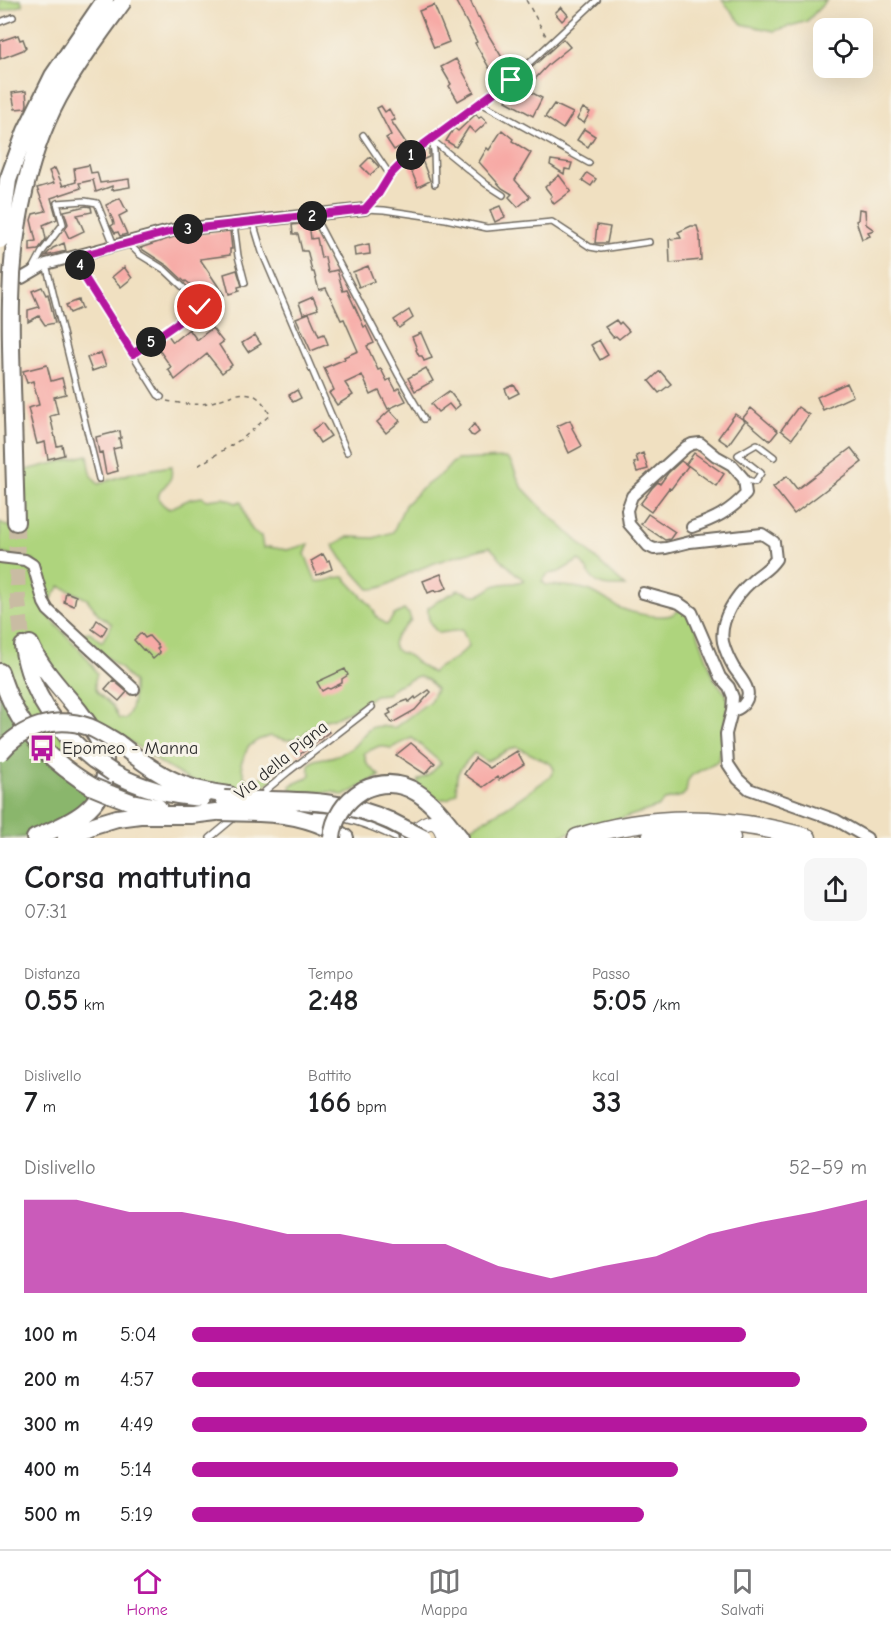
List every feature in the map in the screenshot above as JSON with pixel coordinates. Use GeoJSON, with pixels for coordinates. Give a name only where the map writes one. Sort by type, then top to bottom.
{"type":"FeatureCollection","features":[{"type":"Feature","properties":{"kind":"highway"},"geometry":{"type":"LineString","coordinates":[[0,240],[8,180],[26,131],[53,76],[105,0]]}},
{"type":"Feature","properties":{"kind":"highway"},"geometry":{"type":"LineString","coordinates":[[16,522],[10,300],[16,232],[28,177],[44,129],[64,87],[124,0]]}},
{"type":"Feature","properties":{"kind":"highway"},"geometry":{"type":"LineString","coordinates":[[35,838],[67,824],[89,808],[98,796],[104,780],[105,756],[97,736],[26,645],[31,677],[39,697],[67,737],[94,760],[114,773],[133,783],[165,793],[222,805]]}},
{"type":"Feature","properties":{"kind":"highway"},"geometry":{"type":"LineString","coordinates":[[0,672],[15,710],[34,738],[58,764],[93,787],[125,800],[147,805],[270,807],[321,802],[362,810],[392,832],[423,838]]}},
{"type":"Feature","properties":{"kind":"highway"},"geometry":{"type":"LineString","coordinates":[[0,753],[24,732],[39,726],[74,723],[88,727],[118,743],[151,768],[180,784],[200,790],[222,805]]}},
{"type":"Feature","properties":{"kind":"highway"},"geometry":{"type":"LineString","coordinates":[[332,838],[335,822],[351,798],[376,785],[391,784],[414,790],[434,805],[460,838]]}},
{"type":"Feature","properties":{"kind":"highway"},"geometry":{"type":"LineString","coordinates":[[66,838],[94,825],[117,818],[140,815],[191,815],[222,805]]}},
{"type":"Feature","properties":{"kind":"highway"},"geometry":{"type":"LineString","coordinates":[[270,807],[315,822],[345,838]]}},
{"type":"Feature","properties":{"kind":"highway"},"geometry":{"type":"LineString","coordinates":[[577,838],[633,824],[698,820],[742,823],[807,838]]}},
{"type":"Feature","properties":{"kind":"highway"},"geometry":{"type":"LineString","coordinates":[[659,838],[698,836],[731,838]]}},
{"type":"Feature","properties":{"kind":"main road"},"geometry":{"type":"LineString","coordinates":[[407,838],[418,826],[426,822],[439,826],[444,838]]}},
{"type":"Feature","properties":{"kind":"street"},"geometry":{"type":"LineString","coordinates":[[26,275],[46,264],[173,231],[365,209]]}},
{"type":"Feature","properties":{"kind":"street"},"geometry":{"type":"LineString","coordinates":[[692,527],[734,507],[746,494],[744,479],[732,465],[700,443],[686,447],[632,496],[627,510],[629,524],[648,546],[654,549],[690,542],[762,534],[774,542],[776,559],[769,569],[739,593],[724,623],[723,642],[733,666],[749,692],[748,700],[739,710],[732,711]]}},
{"type":"Feature","properties":{"kind":"street"},"geometry":{"type":"LineString","coordinates":[[0,557],[25,560],[33,565],[48,610],[134,689]]}},
{"type":"Feature","properties":{"kind":"street"},"geometry":{"type":"LineString","coordinates":[[643,593],[679,603],[692,612],[707,651],[733,697],[726,734],[726,753],[728,764],[738,779],[749,789],[836,820],[867,838]]}},
{"type":"Feature","properties":{"kind":"lane"},"geometry":{"type":"LineString","coordinates":[[365,209],[379,193],[390,175],[412,153],[511,80],[597,0]]}},
{"type":"Feature","properties":{"kind":"lane"},"geometry":{"type":"LineString","coordinates":[[0,22],[13,17]]}},
{"type":"Feature","properties":{"kind":"lane"},"geometry":{"type":"LineString","coordinates":[[481,103],[589,163]]}},
{"type":"Feature","properties":{"kind":"lane"},"geometry":{"type":"LineString","coordinates":[[363,135],[390,175]]}},
{"type":"Feature","properties":{"kind":"lane"},"geometry":{"type":"LineString","coordinates":[[432,140],[435,184]]}},
{"type":"Feature","properties":{"kind":"lane"},"geometry":{"type":"LineString","coordinates":[[432,140],[503,195]]}},
{"type":"Feature","properties":{"kind":"lane"},"geometry":{"type":"LineString","coordinates":[[26,275],[63,224],[57,203],[85,201],[98,203],[114,246]]}},
{"type":"Feature","properties":{"kind":"lane"},"geometry":{"type":"LineString","coordinates":[[365,209],[446,219],[487,228],[552,222],[590,247],[601,249],[649,242]]}},
{"type":"Feature","properties":{"kind":"lane"},"geometry":{"type":"LineString","coordinates":[[314,216],[388,357],[424,419]]}},
{"type":"Feature","properties":{"kind":"lane"},"geometry":{"type":"LineString","coordinates":[[253,222],[262,252],[347,452]]}},
{"type":"Feature","properties":{"kind":"lane"},"geometry":{"type":"LineString","coordinates":[[234,224],[238,256],[245,283]]}},
{"type":"Feature","properties":{"kind":"lane"},"geometry":{"type":"LineString","coordinates":[[127,242],[139,254],[165,270],[186,290]]}},
{"type":"Feature","properties":{"kind":"lane"},"geometry":{"type":"LineString","coordinates":[[76,257],[85,278],[161,397]]}},
{"type":"Feature","properties":{"kind":"lane"},"geometry":{"type":"LineString","coordinates":[[46,264],[99,479]]}},
{"type":"Feature","properties":{"kind":"lane"},"geometry":{"type":"LineString","coordinates":[[133,354],[200,307]]}},
{"type":"Feature","properties":{"kind":"lane"},"geometry":{"type":"LineString","coordinates":[[744,479],[755,482],[761,473],[738,455],[757,444],[774,457]]}},
{"type":"Feature","properties":{"kind":"lane","name":"Via della Pigna"},"geometry":{"type":"LineString","coordinates":[[210,838],[288,772],[372,707]]}},
{"type":"Feature","properties":{"kind":"path"},"geometry":{"type":"LineString","coordinates":[[526,0],[550,44]]}},
{"type":"Feature","properties":{"kind":"path"},"geometry":{"type":"LineString","coordinates":[[161,397],[168,402],[201,404],[244,393],[258,396],[270,415],[243,438],[196,467]]}},
{"type":"Feature","properties":{"kind":"green space"},"geometry":{"type":"Polygon","coordinates":[[[0,0],[21,0],[23,5],[0,12],[0,0]]]}},
{"type":"Feature","properties":{"kind":"green space"},"geometry":{"type":"Polygon","coordinates":[[[722,0],[827,0],[807,21],[774,31],[742,24],[722,0]]]}},
{"type":"Feature","properties":{"kind":"green space"},"geometry":{"type":"Polygon","coordinates":[[[88,455],[91,475],[98,484],[134,472],[172,466],[171,477],[158,495],[162,504],[169,509],[190,499],[202,497],[207,500],[224,498],[236,503],[241,501],[250,527],[261,536],[263,548],[287,550],[309,544],[305,554],[316,581],[323,582],[344,577],[371,606],[377,617],[387,625],[394,615],[404,610],[409,614],[411,620],[395,639],[394,646],[432,673],[456,658],[469,646],[462,630],[439,633],[436,631],[429,619],[428,608],[458,590],[479,595],[497,585],[524,580],[510,569],[490,547],[435,563],[387,585],[369,589],[342,559],[333,545],[348,537],[374,538],[393,532],[405,505],[457,460],[506,458],[511,462],[521,486],[625,586],[608,586],[595,581],[579,560],[559,572],[548,574],[542,581],[546,585],[588,590],[620,608],[652,616],[671,615],[682,607],[691,614],[714,679],[727,695],[728,703],[718,761],[692,775],[688,780],[686,792],[682,796],[665,800],[658,807],[614,821],[576,830],[556,838],[470,838],[463,832],[505,808],[550,777],[554,769],[551,764],[517,747],[486,761],[474,753],[458,774],[457,792],[448,799],[436,799],[428,791],[418,786],[418,780],[429,775],[441,763],[412,738],[391,748],[379,746],[364,753],[367,764],[380,776],[344,796],[333,792],[291,790],[291,785],[311,774],[309,766],[314,760],[332,757],[348,750],[373,727],[394,728],[430,701],[436,689],[428,680],[418,676],[396,686],[387,694],[375,695],[338,717],[321,721],[298,738],[287,740],[270,736],[258,740],[248,747],[241,764],[244,776],[248,781],[270,775],[276,777],[260,790],[219,787],[189,780],[89,716],[17,646],[68,748],[68,754],[63,757],[56,753],[29,721],[4,670],[0,649],[0,561],[30,567],[46,611],[92,666],[97,674],[96,689],[112,706],[119,719],[125,719],[130,711],[133,682],[120,668],[84,639],[84,633],[90,632],[102,642],[112,624],[99,615],[87,599],[60,586],[48,604],[34,561],[0,553],[0,522],[6,526],[12,526],[22,471],[88,455]]]}},
{"type":"Feature","properties":{"kind":"green space"},"geometry":{"type":"Polygon","coordinates":[[[0,695],[90,795],[70,813],[24,837],[0,838],[0,695]]]}},
{"type":"Feature","properties":{"kind":"building"},"geometry":{"type":"Polygon","coordinates":[[[470,0],[478,18],[509,69],[495,78],[475,43],[477,42],[456,2],[470,0]]]}},
{"type":"Feature","properties":{"kind":"building"},"geometry":{"type":"Polygon","coordinates":[[[434,5],[449,42],[434,48],[419,11],[434,5]]]}},
{"type":"Feature","properties":{"kind":"building"},"geometry":{"type":"Polygon","coordinates":[[[561,7],[568,15],[562,21],[555,13],[561,7]]]}},
{"type":"Feature","properties":{"kind":"building"},"geometry":{"type":"Polygon","coordinates":[[[18,35],[20,40],[23,39],[26,47],[0,59],[0,41],[18,35]]]}},
{"type":"Feature","properties":{"kind":"building"},"geometry":{"type":"Polygon","coordinates":[[[563,39],[570,47],[535,79],[527,72],[563,39]]]}},
{"type":"Feature","properties":{"kind":"building"},"geometry":{"type":"Polygon","coordinates":[[[456,59],[474,92],[458,101],[441,67],[456,59]]]}},
{"type":"Feature","properties":{"kind":"building"},"geometry":{"type":"Polygon","coordinates":[[[518,80],[527,84],[525,89],[542,98],[533,116],[506,101],[518,80]]]}},
{"type":"Feature","properties":{"kind":"building"},"geometry":{"type":"Polygon","coordinates":[[[26,91],[26,108],[15,109],[12,93],[26,91]]]}},
{"type":"Feature","properties":{"kind":"building"},"geometry":{"type":"Polygon","coordinates":[[[554,104],[573,113],[563,129],[545,117],[554,104]]]}},
{"type":"Feature","properties":{"kind":"building"},"geometry":{"type":"Polygon","coordinates":[[[381,106],[385,112],[389,109],[395,120],[391,121],[406,143],[394,150],[386,138],[391,135],[377,108],[381,106]]]}},
{"type":"Feature","properties":{"kind":"building"},"geometry":{"type":"Polygon","coordinates":[[[583,108],[590,112],[584,123],[577,119],[583,108]]]}},
{"type":"Feature","properties":{"kind":"building"},"geometry":{"type":"Polygon","coordinates":[[[476,114],[487,122],[475,133],[469,127],[456,147],[446,141],[454,128],[458,131],[476,114]]]}},
{"type":"Feature","properties":{"kind":"building"},"geometry":{"type":"Polygon","coordinates":[[[584,129],[595,136],[588,147],[577,140],[584,129]]]}},
{"type":"Feature","properties":{"kind":"building"},"geometry":{"type":"Polygon","coordinates":[[[502,130],[513,139],[512,141],[531,153],[515,180],[530,197],[518,207],[509,197],[512,194],[502,188],[479,162],[502,130]]]}},
{"type":"Feature","properties":{"kind":"building"},"geometry":{"type":"Polygon","coordinates":[[[427,148],[429,157],[422,160],[430,181],[418,187],[409,165],[427,148]]]}},
{"type":"Feature","properties":{"kind":"building"},"geometry":{"type":"Polygon","coordinates":[[[370,157],[379,167],[370,175],[361,166],[370,157]]]}},
{"type":"Feature","properties":{"kind":"building"},"geometry":{"type":"Polygon","coordinates":[[[551,160],[572,163],[570,170],[565,169],[564,174],[550,165],[551,160]]]}},
{"type":"Feature","properties":{"kind":"building"},"geometry":{"type":"Polygon","coordinates":[[[89,165],[91,173],[97,172],[100,183],[129,179],[130,187],[112,190],[112,186],[96,192],[93,180],[79,183],[81,188],[51,198],[57,219],[43,225],[46,239],[38,250],[30,251],[30,242],[36,241],[31,220],[33,214],[46,211],[37,188],[54,183],[49,171],[55,168],[63,186],[76,182],[74,168],[89,165]]]}},
{"type":"Feature","properties":{"kind":"building"},"geometry":{"type":"Polygon","coordinates":[[[587,173],[596,179],[591,186],[582,180],[587,173]]]}},
{"type":"Feature","properties":{"kind":"building"},"geometry":{"type":"Polygon","coordinates":[[[559,175],[571,191],[554,204],[550,198],[552,196],[545,187],[559,175]]]}},
{"type":"Feature","properties":{"kind":"building"},"geometry":{"type":"Polygon","coordinates":[[[120,198],[127,212],[119,216],[127,234],[120,236],[111,226],[114,224],[106,205],[120,198]]]}},
{"type":"Feature","properties":{"kind":"building"},"geometry":{"type":"Polygon","coordinates":[[[500,206],[505,217],[495,222],[490,210],[500,206]]]}},
{"type":"Feature","properties":{"kind":"building"},"geometry":{"type":"Polygon","coordinates":[[[91,207],[92,212],[77,215],[84,231],[69,238],[65,230],[68,224],[64,211],[91,207]]]}},
{"type":"Feature","properties":{"kind":"building"},"geometry":{"type":"Polygon","coordinates":[[[859,209],[865,210],[866,224],[874,230],[868,232],[870,236],[862,239],[856,221],[859,209]]]}},
{"type":"Feature","properties":{"kind":"building"},"geometry":{"type":"Polygon","coordinates":[[[309,223],[311,239],[317,238],[321,258],[325,257],[328,272],[337,270],[343,291],[347,290],[374,343],[367,346],[378,370],[381,369],[387,381],[390,379],[396,390],[399,388],[406,401],[388,409],[379,391],[371,395],[362,375],[345,383],[353,395],[337,405],[329,393],[334,390],[324,368],[358,351],[344,319],[341,320],[326,288],[319,290],[308,253],[302,251],[298,234],[293,234],[292,225],[309,223]]]}},
{"type":"Feature","properties":{"kind":"building"},"geometry":{"type":"Polygon","coordinates":[[[597,225],[610,227],[607,243],[595,243],[597,225]]]}},
{"type":"Feature","properties":{"kind":"building"},"geometry":{"type":"Polygon","coordinates":[[[691,226],[697,226],[701,260],[670,263],[669,239],[681,238],[678,232],[691,226]]]}},
{"type":"Feature","properties":{"kind":"building"},"geometry":{"type":"Polygon","coordinates":[[[230,231],[232,249],[230,249],[230,255],[200,259],[224,295],[211,304],[168,266],[140,248],[174,237],[230,231]]]}},
{"type":"Feature","properties":{"kind":"building"},"geometry":{"type":"Polygon","coordinates":[[[64,243],[66,251],[45,256],[53,248],[64,243]]]}},
{"type":"Feature","properties":{"kind":"building"},"geometry":{"type":"Polygon","coordinates":[[[369,244],[370,254],[355,256],[354,247],[369,244]]]}},
{"type":"Feature","properties":{"kind":"building"},"geometry":{"type":"Polygon","coordinates":[[[368,266],[374,281],[359,287],[353,272],[368,266]]]}},
{"type":"Feature","properties":{"kind":"building"},"geometry":{"type":"Polygon","coordinates":[[[124,267],[132,278],[121,287],[112,277],[124,267]]]}},
{"type":"Feature","properties":{"kind":"building"},"geometry":{"type":"Polygon","coordinates":[[[237,270],[242,286],[238,287],[239,291],[229,294],[224,274],[237,270]]]}},
{"type":"Feature","properties":{"kind":"building"},"geometry":{"type":"Polygon","coordinates":[[[42,287],[46,295],[48,294],[55,323],[45,325],[39,316],[28,322],[28,310],[39,307],[32,291],[42,287]]]}},
{"type":"Feature","properties":{"kind":"building"},"geometry":{"type":"Polygon","coordinates":[[[313,297],[318,309],[303,314],[299,303],[313,297]]]}},
{"type":"Feature","properties":{"kind":"building"},"geometry":{"type":"Polygon","coordinates":[[[79,300],[82,308],[70,313],[66,305],[79,300]]]}},
{"type":"Feature","properties":{"kind":"building"},"geometry":{"type":"Polygon","coordinates":[[[409,310],[413,318],[399,328],[394,320],[409,310]]]}},
{"type":"Feature","properties":{"kind":"building"},"geometry":{"type":"Polygon","coordinates":[[[309,313],[319,336],[324,334],[328,344],[311,351],[296,318],[309,313]]]}},
{"type":"Feature","properties":{"kind":"building"},"geometry":{"type":"Polygon","coordinates":[[[616,320],[629,331],[619,339],[616,336],[613,337],[605,327],[616,320]]]}},
{"type":"Feature","properties":{"kind":"building"},"geometry":{"type":"Polygon","coordinates":[[[212,328],[223,342],[219,345],[232,365],[222,373],[207,354],[175,380],[168,369],[171,367],[155,344],[168,335],[173,342],[189,329],[197,340],[212,328]]]}},
{"type":"Feature","properties":{"kind":"building"},"geometry":{"type":"Polygon","coordinates":[[[421,333],[432,358],[424,361],[416,350],[412,337],[421,333]]]}},
{"type":"Feature","properties":{"kind":"building"},"geometry":{"type":"Polygon","coordinates":[[[255,335],[261,344],[248,352],[242,343],[255,335]]]}},
{"type":"Feature","properties":{"kind":"building"},"geometry":{"type":"Polygon","coordinates":[[[599,340],[608,355],[600,360],[591,345],[599,340]]]}},
{"type":"Feature","properties":{"kind":"building"},"geometry":{"type":"Polygon","coordinates":[[[101,353],[106,366],[92,371],[87,358],[101,353]]]}},
{"type":"Feature","properties":{"kind":"building"},"geometry":{"type":"Polygon","coordinates":[[[47,365],[51,381],[62,378],[66,394],[54,397],[58,414],[50,416],[57,446],[62,445],[64,455],[48,459],[45,442],[37,444],[28,408],[39,405],[33,381],[27,383],[23,371],[47,365]]]}},
{"type":"Feature","properties":{"kind":"building"},"geometry":{"type":"Polygon","coordinates":[[[426,368],[433,381],[415,391],[408,378],[426,368]]]}},
{"type":"Feature","properties":{"kind":"building"},"geometry":{"type":"Polygon","coordinates":[[[660,371],[671,384],[659,393],[649,381],[660,371]]]}},
{"type":"Feature","properties":{"kind":"building"},"geometry":{"type":"Polygon","coordinates":[[[847,383],[853,396],[823,410],[817,397],[847,383]]]}},
{"type":"Feature","properties":{"kind":"building"},"geometry":{"type":"Polygon","coordinates":[[[514,385],[519,393],[509,398],[505,389],[514,385]]]}},
{"type":"Feature","properties":{"kind":"building"},"geometry":{"type":"Polygon","coordinates":[[[297,390],[301,398],[293,402],[289,395],[297,390]]]}},
{"type":"Feature","properties":{"kind":"building"},"geometry":{"type":"Polygon","coordinates":[[[449,391],[460,405],[454,410],[449,404],[438,412],[431,404],[449,391]]]}},
{"type":"Feature","properties":{"kind":"building"},"geometry":{"type":"Polygon","coordinates":[[[798,407],[809,415],[792,439],[781,430],[798,407]]]}},
{"type":"Feature","properties":{"kind":"building"},"geometry":{"type":"Polygon","coordinates":[[[751,408],[778,431],[770,441],[743,418],[751,408]]]}},
{"type":"Feature","properties":{"kind":"building"},"geometry":{"type":"Polygon","coordinates":[[[390,410],[400,421],[386,433],[377,422],[390,410]]]}},
{"type":"Feature","properties":{"kind":"building"},"geometry":{"type":"Polygon","coordinates":[[[735,414],[745,421],[728,445],[718,438],[735,414]]]}},
{"type":"Feature","properties":{"kind":"building"},"geometry":{"type":"Polygon","coordinates":[[[570,420],[582,446],[569,453],[557,426],[570,420]]]}},
{"type":"Feature","properties":{"kind":"building"},"geometry":{"type":"Polygon","coordinates":[[[322,423],[331,436],[320,443],[312,430],[322,423]]]}},
{"type":"Feature","properties":{"kind":"building"},"geometry":{"type":"Polygon","coordinates":[[[474,424],[479,432],[474,436],[468,431],[474,424]]]}},
{"type":"Feature","properties":{"kind":"building"},"geometry":{"type":"Polygon","coordinates":[[[120,431],[121,447],[113,449],[118,471],[106,474],[102,452],[99,453],[96,437],[120,431]]]}},
{"type":"Feature","properties":{"kind":"building"},"geometry":{"type":"Polygon","coordinates":[[[851,448],[862,462],[794,514],[773,487],[787,476],[797,489],[851,448]]]}},
{"type":"Feature","properties":{"kind":"building"},"geometry":{"type":"Polygon","coordinates":[[[643,453],[648,469],[637,472],[634,463],[638,462],[636,456],[643,453]]]}},
{"type":"Feature","properties":{"kind":"building"},"geometry":{"type":"Polygon","coordinates":[[[694,453],[724,474],[716,486],[686,464],[694,453]]]}},
{"type":"Feature","properties":{"kind":"building"},"geometry":{"type":"Polygon","coordinates":[[[681,461],[688,466],[651,512],[640,504],[652,488],[658,482],[660,484],[681,461]]]}},
{"type":"Feature","properties":{"kind":"building"},"geometry":{"type":"Polygon","coordinates":[[[648,514],[675,532],[670,539],[665,540],[641,524],[648,514]]]}},
{"type":"Feature","properties":{"kind":"building"},"geometry":{"type":"Polygon","coordinates":[[[323,554],[327,561],[329,560],[332,569],[317,575],[311,561],[323,554]]]}},
{"type":"Feature","properties":{"kind":"building"},"geometry":{"type":"Polygon","coordinates":[[[441,574],[447,588],[428,593],[423,581],[441,574]]]}},
{"type":"Feature","properties":{"kind":"building"},"geometry":{"type":"Polygon","coordinates":[[[66,592],[76,596],[74,606],[64,602],[66,592]]]}},
{"type":"Feature","properties":{"kind":"building"},"geometry":{"type":"Polygon","coordinates":[[[97,620],[107,627],[102,636],[92,629],[97,620]]]}},
{"type":"Feature","properties":{"kind":"building"},"geometry":{"type":"Polygon","coordinates":[[[141,633],[145,638],[149,636],[159,647],[157,649],[160,653],[153,659],[134,640],[141,633]]]}},
{"type":"Feature","properties":{"kind":"building"},"geometry":{"type":"Polygon","coordinates":[[[345,669],[348,675],[342,679],[342,683],[322,691],[317,682],[345,669]]]}},
{"type":"Feature","properties":{"kind":"building"},"geometry":{"type":"Polygon","coordinates":[[[113,680],[127,692],[119,701],[105,689],[113,680]]]}},
{"type":"Feature","properties":{"kind":"building"},"geometry":{"type":"Polygon","coordinates":[[[429,690],[431,692],[415,710],[392,723],[387,715],[391,713],[389,710],[400,703],[408,700],[409,702],[415,697],[416,699],[429,690]]]}},
{"type":"Feature","properties":{"kind":"building"},"geometry":{"type":"Polygon","coordinates":[[[324,725],[329,732],[299,755],[294,749],[324,725]]]}},
{"type":"Feature","properties":{"kind":"building"},"geometry":{"type":"Polygon","coordinates":[[[411,743],[435,763],[425,774],[396,755],[411,743]]]}},
{"type":"Feature","properties":{"kind":"building"},"geometry":{"type":"Polygon","coordinates":[[[517,751],[524,764],[499,780],[497,777],[483,787],[464,774],[475,758],[490,768],[517,751]]]}},
{"type":"Feature","properties":{"kind":"tunnel"},"geometry":{"type":"LineString","coordinates":[[16,522],[18,601],[23,646]]}},
{"type":"Feature","properties":{"kind":"place","name":"Epomeo - Manna"},"geometry":{"type":"Point","coordinates":[42,748]}},
{"type":"Feature","properties":{"kind":"route"},"geometry":{"type":"LineString","coordinates":[[200,307],[133,354],[85,278],[76,257],[173,231],[365,209],[379,193],[390,175],[412,153],[511,80]]}}]}
